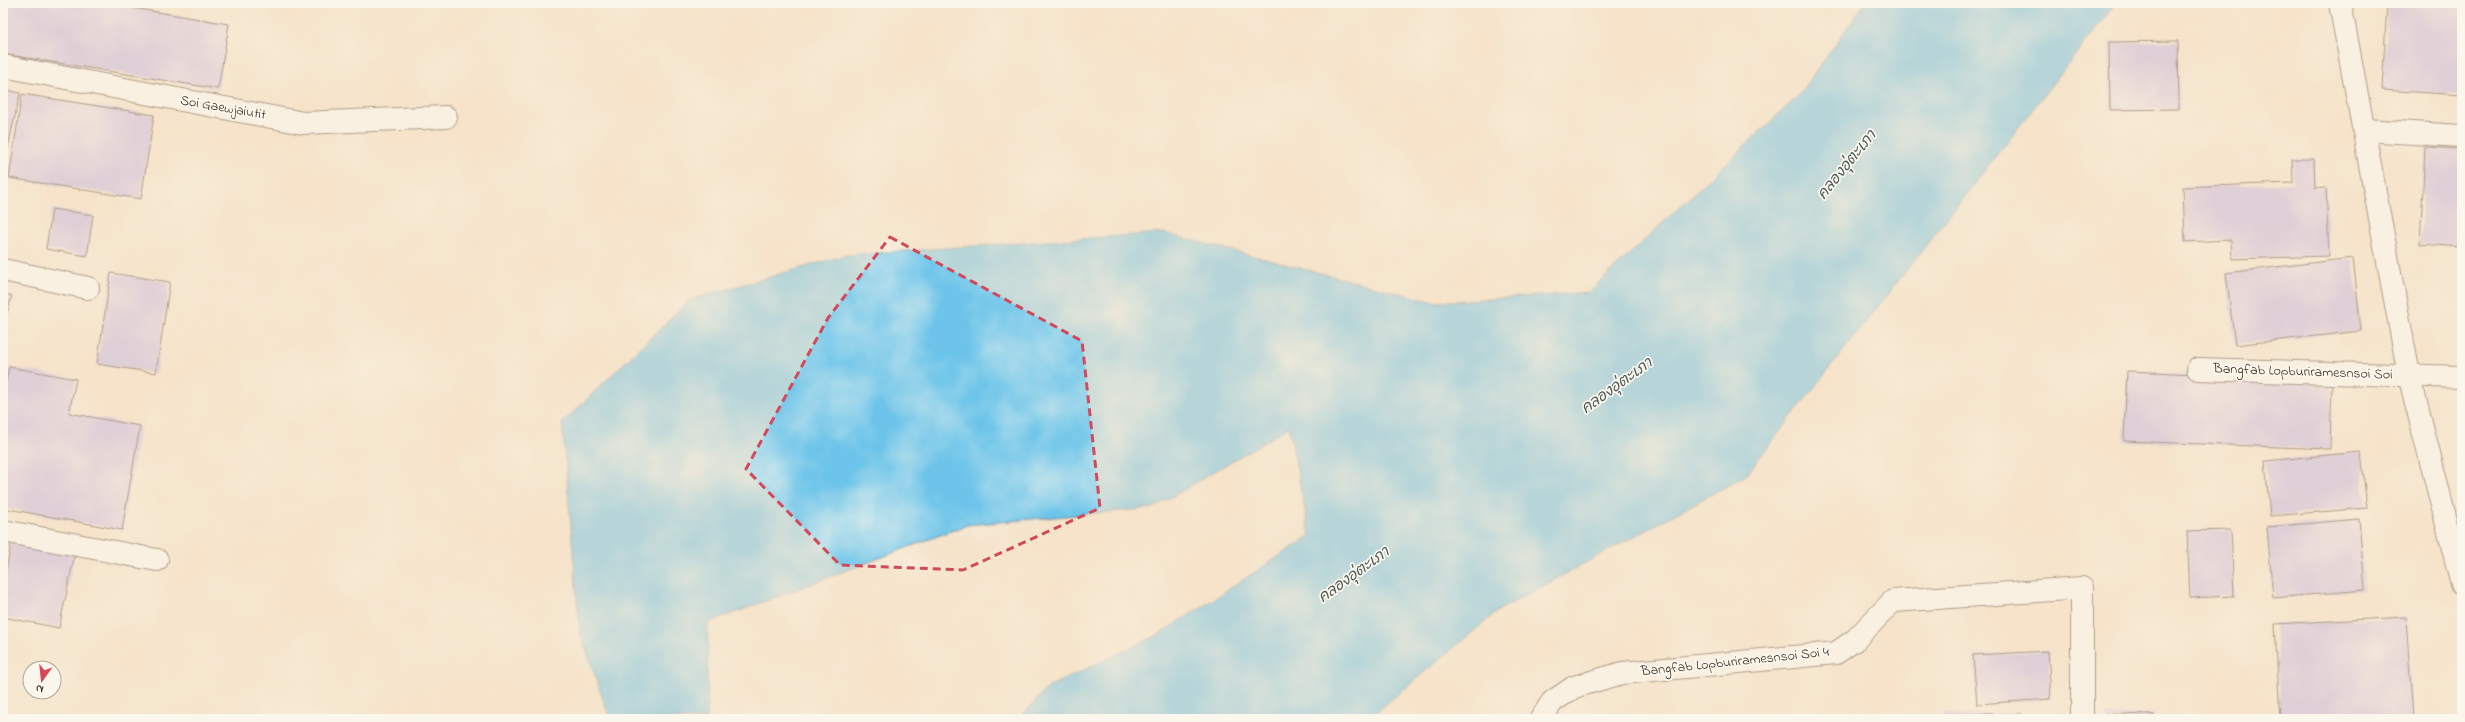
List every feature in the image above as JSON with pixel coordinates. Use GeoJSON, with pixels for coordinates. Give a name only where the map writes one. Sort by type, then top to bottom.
{"type":"FeatureCollection","features":[{"type":"Feature","properties":{"kind":"street"},"geometry":{"type":"LineString","coordinates":[[2340,3],[2408,375],[2462,584]]}},
{"type":"Feature","properties":{"kind":"street","name":"Soi Gaewjaiutit"},"geometry":{"type":"LineString","coordinates":[[3,66],[303,122],[446,116]]}},
{"type":"Feature","properties":{"kind":"street"},"geometry":{"type":"LineString","coordinates":[[2364,130],[2462,136]]}},
{"type":"Feature","properties":{"kind":"street"},"geometry":{"type":"LineString","coordinates":[[3,270],[88,288]]}},
{"type":"Feature","properties":{"kind":"street","name":"Bangfab Lopburiramesnsoi Soi"},"geometry":{"type":"LineString","coordinates":[[2198,369],[2462,377]]}},
{"type":"Feature","properties":{"kind":"street"},"geometry":{"type":"LineString","coordinates":[[3,531],[157,560]]}},
{"type":"Feature","properties":{"kind":"street","name":"Bangfab Lopburiramesnsoi Soi 4"},"geometry":{"type":"LineString","coordinates":[[1541,719],[1552,702],[1574,687],[1622,673],[1836,653],[1855,640],[1893,600],[2082,588],[2082,719]]}},
{"type":"Feature","properties":{"kind":"highlighted area"},"geometry":{"type":"Polygon","coordinates":[[[890,237],[1082,341],[1100,508],[963,570],[840,565],[746,469],[828,318],[890,237]]]}},
{"type":"Feature","properties":{"kind":"water","name":"คลองอุ่ตะเภา"},"geometry":{"type":"Polygon","coordinates":[[[1865,3],[2114,3],[2112,8],[1745,476],[1499,610],[1368,719],[1019,719],[1048,687],[1160,634],[1310,536],[1289,427],[1153,508],[967,525],[708,623],[707,719],[610,719],[580,632],[562,423],[690,300],[846,255],[1163,233],[1434,302],[1588,293],[1799,95],[1865,3]]]}},
{"type":"Feature","properties":{"kind":"building"},"geometry":{"type":"Polygon","coordinates":[[[3,3],[103,3],[229,24],[218,89],[3,54],[3,3]]]}},
{"type":"Feature","properties":{"kind":"building"},"geometry":{"type":"Polygon","coordinates":[[[2387,3],[2462,3],[2462,95],[2382,90],[2387,3]]]}},
{"type":"Feature","properties":{"kind":"building"},"geometry":{"type":"Polygon","coordinates":[[[2178,41],[2179,109],[2110,110],[2109,42],[2178,41]]]}},
{"type":"Feature","properties":{"kind":"building"},"geometry":{"type":"Polygon","coordinates":[[[3,89],[20,93],[4,166],[3,166],[3,89]]]}},
{"type":"Feature","properties":{"kind":"building"},"geometry":{"type":"Polygon","coordinates":[[[22,94],[154,115],[141,199],[9,178],[22,94]]]}},
{"type":"Feature","properties":{"kind":"building"},"geometry":{"type":"Polygon","coordinates":[[[2425,147],[2462,149],[2462,247],[2420,244],[2425,147]]]}},
{"type":"Feature","properties":{"kind":"building"},"geometry":{"type":"Polygon","coordinates":[[[2292,159],[2314,159],[2315,188],[2326,187],[2329,256],[2232,259],[2231,240],[2185,242],[2183,187],[2293,183],[2292,159]]]}},
{"type":"Feature","properties":{"kind":"building"},"geometry":{"type":"Polygon","coordinates":[[[52,209],[93,215],[87,256],[46,249],[52,209]]]}},
{"type":"Feature","properties":{"kind":"building"},"geometry":{"type":"Polygon","coordinates":[[[2353,258],[2361,331],[2235,345],[2226,273],[2353,258]]]}},
{"type":"Feature","properties":{"kind":"building"},"geometry":{"type":"Polygon","coordinates":[[[111,273],[170,282],[156,373],[97,364],[111,273]]]}},
{"type":"Feature","properties":{"kind":"building"},"geometry":{"type":"Polygon","coordinates":[[[3,293],[12,296],[3,327],[3,293]]]}},
{"type":"Feature","properties":{"kind":"building"},"geometry":{"type":"Polygon","coordinates":[[[9,367],[76,379],[69,413],[140,426],[122,530],[3,508],[3,398],[9,367]]]}},
{"type":"Feature","properties":{"kind":"building"},"geometry":{"type":"Polygon","coordinates":[[[2127,371],[2332,380],[2330,449],[2124,441],[2127,371]]]}},
{"type":"Feature","properties":{"kind":"building"},"geometry":{"type":"Polygon","coordinates":[[[2361,452],[2367,508],[2270,516],[2265,461],[2361,452]]]}},
{"type":"Feature","properties":{"kind":"building"},"geometry":{"type":"Polygon","coordinates":[[[2359,519],[2365,590],[2273,598],[2267,527],[2359,519]]]}},
{"type":"Feature","properties":{"kind":"building"},"geometry":{"type":"Polygon","coordinates":[[[2231,530],[2234,596],[2190,598],[2187,531],[2231,530]]]}},
{"type":"Feature","properties":{"kind":"building"},"geometry":{"type":"Polygon","coordinates":[[[12,540],[75,553],[59,628],[3,617],[3,585],[12,540]]]}},
{"type":"Feature","properties":{"kind":"building"},"geometry":{"type":"Polygon","coordinates":[[[2406,617],[2413,719],[2280,719],[2275,624],[2406,617]]]}},
{"type":"Feature","properties":{"kind":"building"},"geometry":{"type":"Polygon","coordinates":[[[2048,651],[2051,699],[1977,704],[1973,655],[2048,651]]]}},
{"type":"Feature","properties":{"kind":"building"},"geometry":{"type":"Polygon","coordinates":[[[1943,714],[2022,714],[2022,719],[1943,719],[1943,714]]]}},
{"type":"Feature","properties":{"kind":"building"},"geometry":{"type":"Polygon","coordinates":[[[2106,714],[2154,715],[2154,719],[2106,719],[2106,714]]]}},
{"type":"Feature","properties":{"kind":"building"},"geometry":{"type":"Polygon","coordinates":[[[3,715],[22,718],[22,719],[3,719],[3,715]]]}}]}
